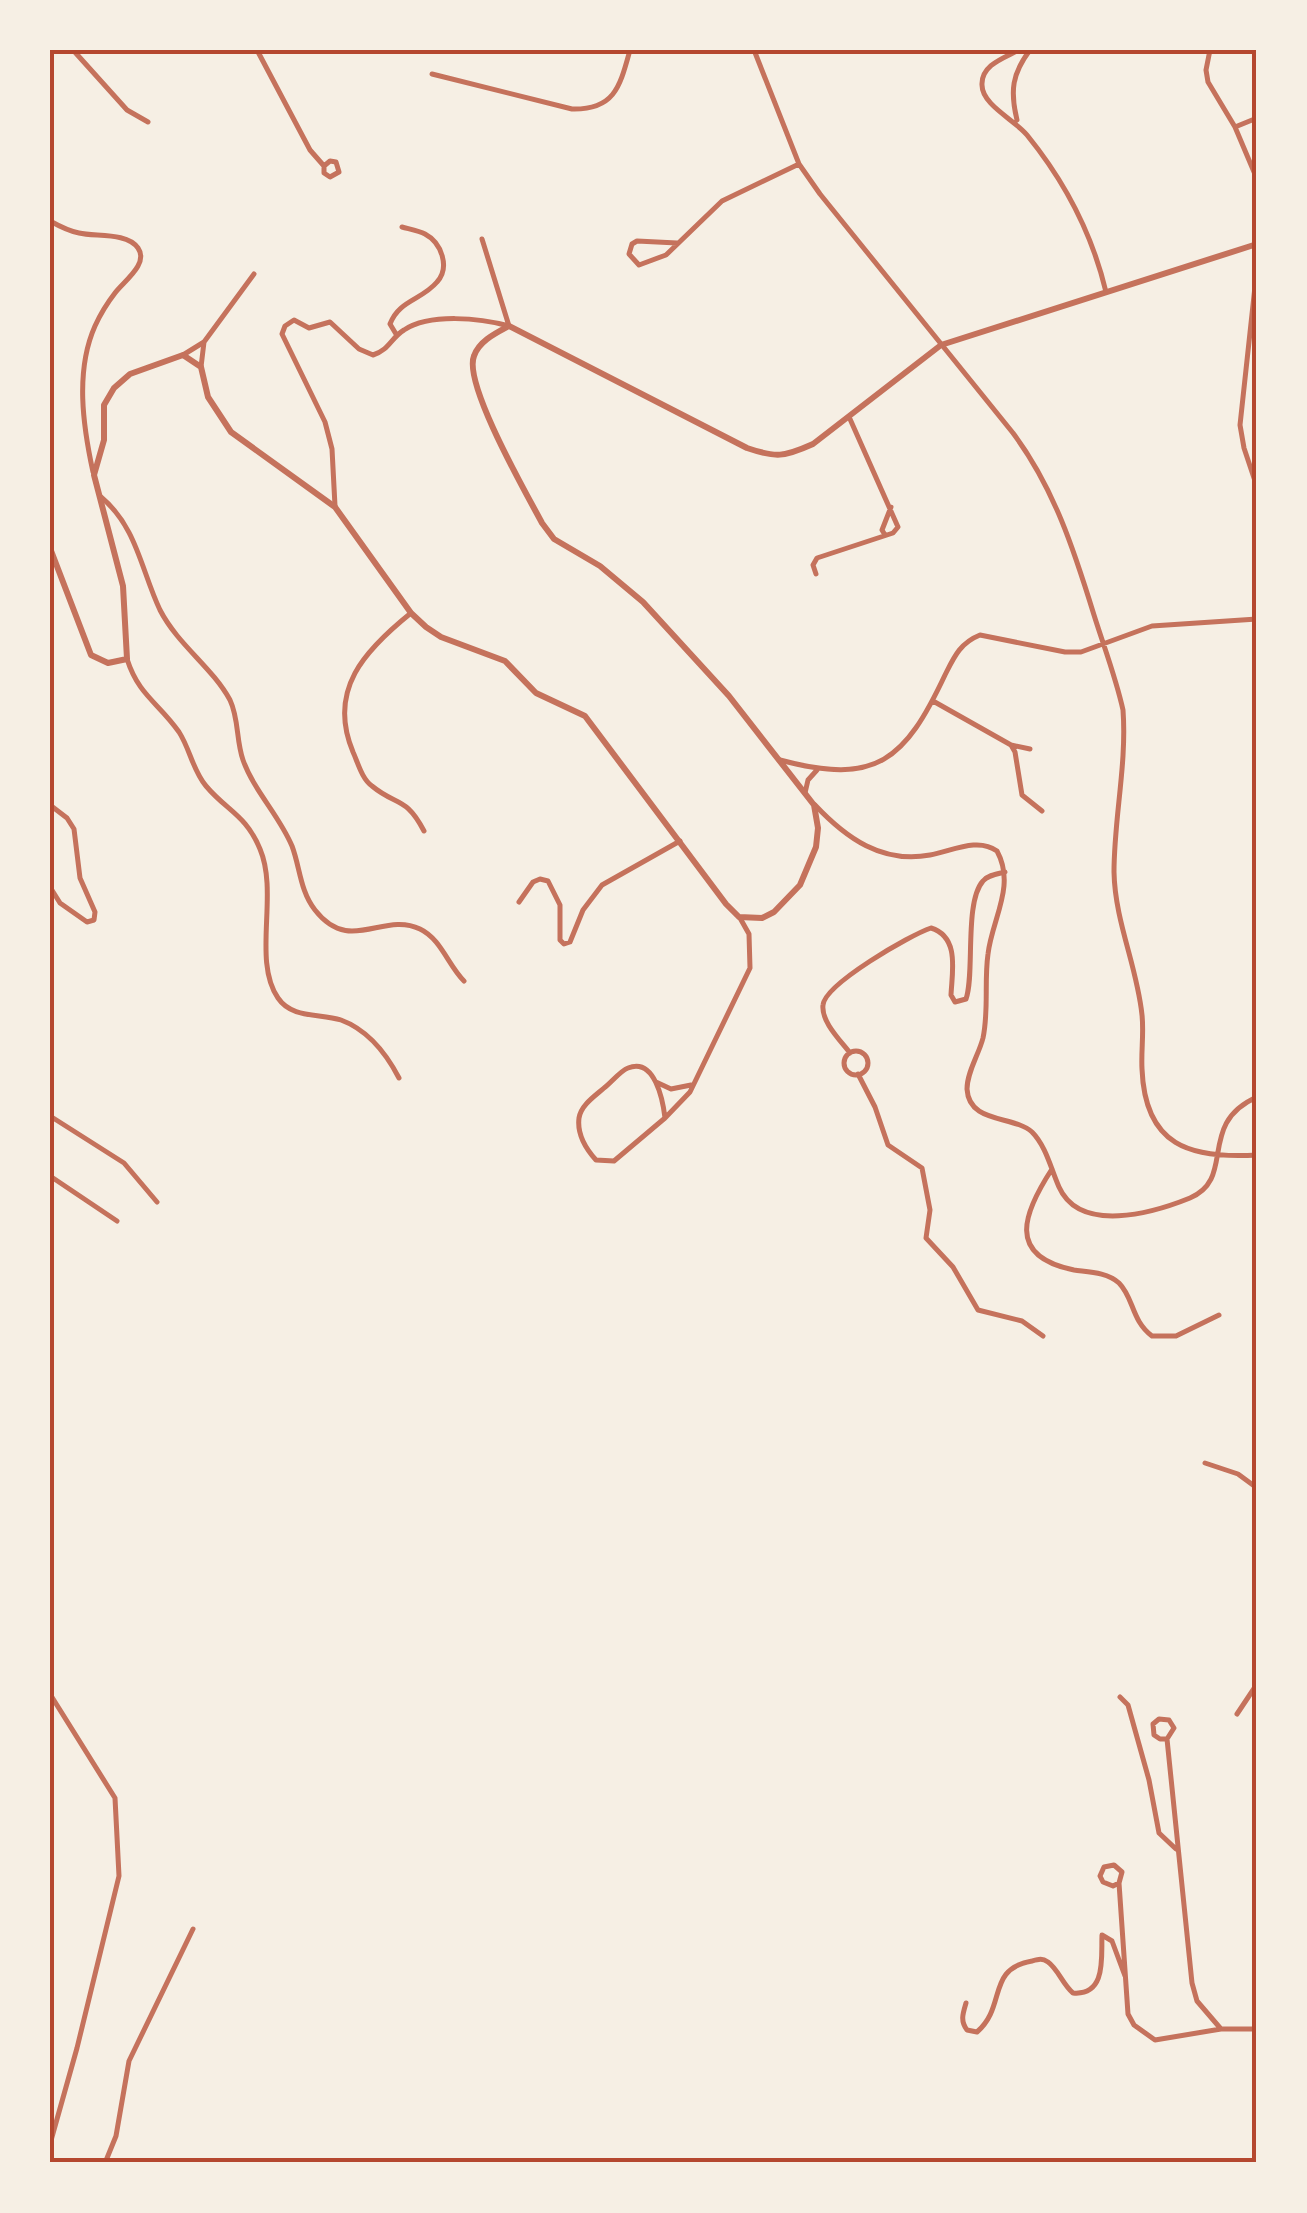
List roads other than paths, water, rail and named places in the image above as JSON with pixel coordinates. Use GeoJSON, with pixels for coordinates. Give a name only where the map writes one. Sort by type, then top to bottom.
{"type":"FeatureCollection","features":[{"type":"Feature","properties":{"kind":"street"},"geometry":{"type":"LineString","coordinates":[[73,50],[127,110],[148,122]]}},
{"type":"Feature","properties":{"kind":"street"},"geometry":{"type":"LineString","coordinates":[[258,50],[310,150],[324,166]]}},
{"type":"Feature","properties":{"kind":"street"},"geometry":{"type":"LineString","coordinates":[[432,74],[557,106],[589,109],[610,100],[622,81],[630,50]]}},
{"type":"Feature","properties":{"kind":"street"},"geometry":{"type":"LineString","coordinates":[[754,50],[800,164],[1037,466],[1076,555],[1124,710],[1114,870],[1121,930],[1142,1015],[1145,1098],[1155,1121],[1172,1142],[1188,1151],[1217,1158],[1257,1155]]}},
{"type":"Feature","properties":{"kind":"street"},"geometry":{"type":"LineString","coordinates":[[1018,50],[992,65],[982,78],[985,96],[1018,123],[1073,200],[1096,248],[1106,294]]}},
{"type":"Feature","properties":{"kind":"street"},"geometry":{"type":"LineString","coordinates":[[1018,123],[1014,76],[1030,50]]}},
{"type":"Feature","properties":{"kind":"street"},"geometry":{"type":"LineString","coordinates":[[1210,50],[1208,82],[1235,127],[1257,179]]}},
{"type":"Feature","properties":{"kind":"street"},"geometry":{"type":"LineString","coordinates":[[1003,112],[1014,106]]}},
{"type":"Feature","properties":{"kind":"street"},"geometry":{"type":"LineString","coordinates":[[1235,127],[1257,118]]}},
{"type":"Feature","properties":{"kind":"street"},"geometry":{"type":"LineString","coordinates":[[677,243],[637,241],[628,254],[633,262],[644,264],[666,255],[722,201],[800,164]]}},
{"type":"Feature","properties":{"kind":"street"},"geometry":{"type":"LineString","coordinates":[[50,221],[81,234],[128,240],[140,251],[138,267],[111,298],[95,327],[86,355],[84,409],[94,475],[123,586],[127,659],[141,691],[179,732],[207,788],[238,812],[255,836],[267,874],[268,967],[278,998],[291,1010],[342,1021],[363,1032],[384,1052],[399,1078]]}},
{"type":"Feature","properties":{"kind":"street"},"geometry":{"type":"LineString","coordinates":[[396,334],[390,324],[395,311],[438,282],[444,263],[439,246],[427,235],[402,227]]}},
{"type":"Feature","properties":{"kind":"street"},"geometry":{"type":"LineString","coordinates":[[482,239],[509,326]]}},
{"type":"Feature","properties":{"kind":"street"},"geometry":{"type":"LineString","coordinates":[[335,507],[332,449],[325,422],[282,334],[294,320],[310,328],[330,322],[359,350],[374,356],[385,352],[396,334],[413,324],[491,321],[509,326],[747,448],[772,457],[813,444],[941,346],[1257,244]]}},
{"type":"Feature","properties":{"kind":"street"},"geometry":{"type":"LineString","coordinates":[[1257,268],[1240,425],[1257,487]]}},
{"type":"Feature","properties":{"kind":"street"},"geometry":{"type":"LineString","coordinates":[[94,475],[104,440],[104,405],[114,388],[143,367],[182,355],[204,342],[254,274]]}},
{"type":"Feature","properties":{"kind":"street"},"geometry":{"type":"LineString","coordinates":[[509,326],[479,346],[472,359],[471,376],[542,523],[554,539],[600,566],[643,602],[729,696],[839,830],[867,848],[917,856],[980,844],[997,851],[1004,872],[1000,911],[988,952],[983,1036],[968,1082],[967,1094],[974,1106],[985,1115],[1019,1124],[1033,1133],[1066,1200],[1078,1209],[1104,1216],[1145,1211],[1192,1197],[1204,1189],[1213,1176],[1222,1126],[1231,1114],[1257,1097]]}},
{"type":"Feature","properties":{"kind":"street"},"geometry":{"type":"LineString","coordinates":[[204,342],[200,367],[208,398],[231,432],[335,507],[411,613],[441,637],[505,661],[536,694],[585,716],[739,917],[749,934],[750,968],[694,1083],[664,1118],[614,1161],[596,1160],[586,1149],[578,1122],[587,1102],[628,1068],[639,1067],[650,1072],[656,1082],[664,1118]]}},
{"type":"Feature","properties":{"kind":"street"},"geometry":{"type":"LineString","coordinates":[[182,355],[200,367]]}},
{"type":"Feature","properties":{"kind":"street"},"geometry":{"type":"LineString","coordinates":[[816,574],[817,558],[893,534],[898,526],[850,419]]}},
{"type":"Feature","properties":{"kind":"street"},"geometry":{"type":"LineString","coordinates":[[99,495],[116,509],[130,531],[169,626],[232,704],[247,769],[291,845],[306,895],[316,911],[331,925],[350,932],[392,926],[418,928],[437,944],[464,981]]}},
{"type":"Feature","properties":{"kind":"street"},"geometry":{"type":"LineString","coordinates":[[885,535],[883,526],[891,507]]}},
{"type":"Feature","properties":{"kind":"street"},"geometry":{"type":"LineString","coordinates":[[50,548],[91,655],[108,663],[127,659]]}},
{"type":"Feature","properties":{"kind":"street"},"geometry":{"type":"LineString","coordinates":[[411,613],[376,642],[347,693],[342,710],[344,726],[364,776],[372,786],[404,802],[424,830]]}},
{"type":"Feature","properties":{"kind":"street"},"geometry":{"type":"LineString","coordinates":[[780,760],[816,770],[852,770],[889,757],[918,728],[960,647],[980,635],[1081,652],[1152,626],[1257,619]]}},
{"type":"Feature","properties":{"kind":"street"},"geometry":{"type":"LineString","coordinates":[[933,700],[1010,746],[1015,752],[1022,794],[1042,811]]}},
{"type":"Feature","properties":{"kind":"street"},"geometry":{"type":"LineString","coordinates":[[1010,746],[1030,749]]}},
{"type":"Feature","properties":{"kind":"street"},"geometry":{"type":"LineString","coordinates":[[805,792],[816,770]]}},
{"type":"Feature","properties":{"kind":"street"},"geometry":{"type":"LineString","coordinates":[[739,917],[762,918],[786,902],[800,885],[816,847],[814,804]]}},
{"type":"Feature","properties":{"kind":"street"},"geometry":{"type":"LineString","coordinates":[[50,805],[67,818],[74,830],[80,878],[95,912],[94,920],[87,922],[66,908],[50,886]]}},
{"type":"Feature","properties":{"kind":"street"},"geometry":{"type":"LineString","coordinates":[[519,902],[533,882],[548,882],[560,905],[560,940],[564,944],[570,942],[583,910],[602,886],[680,841]]}},
{"type":"Feature","properties":{"kind":"street"},"geometry":{"type":"LineString","coordinates":[[850,1053],[824,1014],[830,991],[873,960],[931,928],[940,931],[951,947],[951,996],[954,1002],[960,1002],[968,992],[968,947],[979,888],[988,877],[1004,872]]}},
{"type":"Feature","properties":{"kind":"street"},"geometry":{"type":"LineString","coordinates":[[861,1052],[867,1057],[867,1068],[858,1074],[850,1073],[846,1067],[845,1059],[850,1053],[861,1052]]}},
{"type":"Feature","properties":{"kind":"street"},"geometry":{"type":"LineString","coordinates":[[858,1074],[888,1145],[915,1162],[926,1176],[930,1210],[925,1229],[930,1243],[953,1267],[978,1310],[1022,1320],[1043,1336]]}},
{"type":"Feature","properties":{"kind":"street"},"geometry":{"type":"LineString","coordinates":[[656,1082],[671,1088],[694,1083]]}},
{"type":"Feature","properties":{"kind":"street"},"geometry":{"type":"LineString","coordinates":[[50,1116],[124,1163],[157,1202]]}},
{"type":"Feature","properties":{"kind":"street"},"geometry":{"type":"LineString","coordinates":[[1052,1169],[1034,1197],[1026,1224],[1027,1238],[1041,1258],[1118,1282],[1136,1320],[1152,1336],[1176,1336],[1219,1315]]}},
{"type":"Feature","properties":{"kind":"street"},"geometry":{"type":"LineString","coordinates":[[50,1176],[117,1222]]}},
{"type":"Feature","properties":{"kind":"street"},"geometry":{"type":"LineString","coordinates":[[1206,1464],[1238,1474],[1257,1488]]}},
{"type":"Feature","properties":{"kind":"street"},"geometry":{"type":"LineString","coordinates":[[1236,1714],[1257,1684]]}},
{"type":"Feature","properties":{"kind":"street"},"geometry":{"type":"LineString","coordinates":[[50,1694],[115,1798],[118,1876],[78,2048],[50,2144]]}},
{"type":"Feature","properties":{"kind":"street"},"geometry":{"type":"LineString","coordinates":[[1120,1697],[1128,1705],[1158,1833],[1178,1851]]}},
{"type":"Feature","properties":{"kind":"street"},"geometry":{"type":"LineString","coordinates":[[1167,1739],[1154,1735],[1154,1724],[1159,1719],[1166,1718],[1173,1725],[1167,1739],[1192,1983],[1197,2002],[1221,2030]]}},
{"type":"Feature","properties":{"kind":"street"},"geometry":{"type":"LineString","coordinates":[[1119,1882],[1113,1886],[1103,1882],[1100,1876],[1104,1867],[1111,1864],[1120,1869],[1128,2014],[1144,2034],[1155,2040],[1257,2029]]}},
{"type":"Feature","properties":{"kind":"street"},"geometry":{"type":"LineString","coordinates":[[105,2163],[116,2136],[129,2061],[192,1930]]}},
{"type":"Feature","properties":{"kind":"street"},"geometry":{"type":"LineString","coordinates":[[966,2003],[962,2014],[964,2026],[977,2032],[986,2022],[1007,1970],[1040,1959],[1052,1965],[1073,1993],[1088,1992],[1097,1984],[1104,1958],[1102,1935],[1112,1941],[1125,1976]]}}]}
